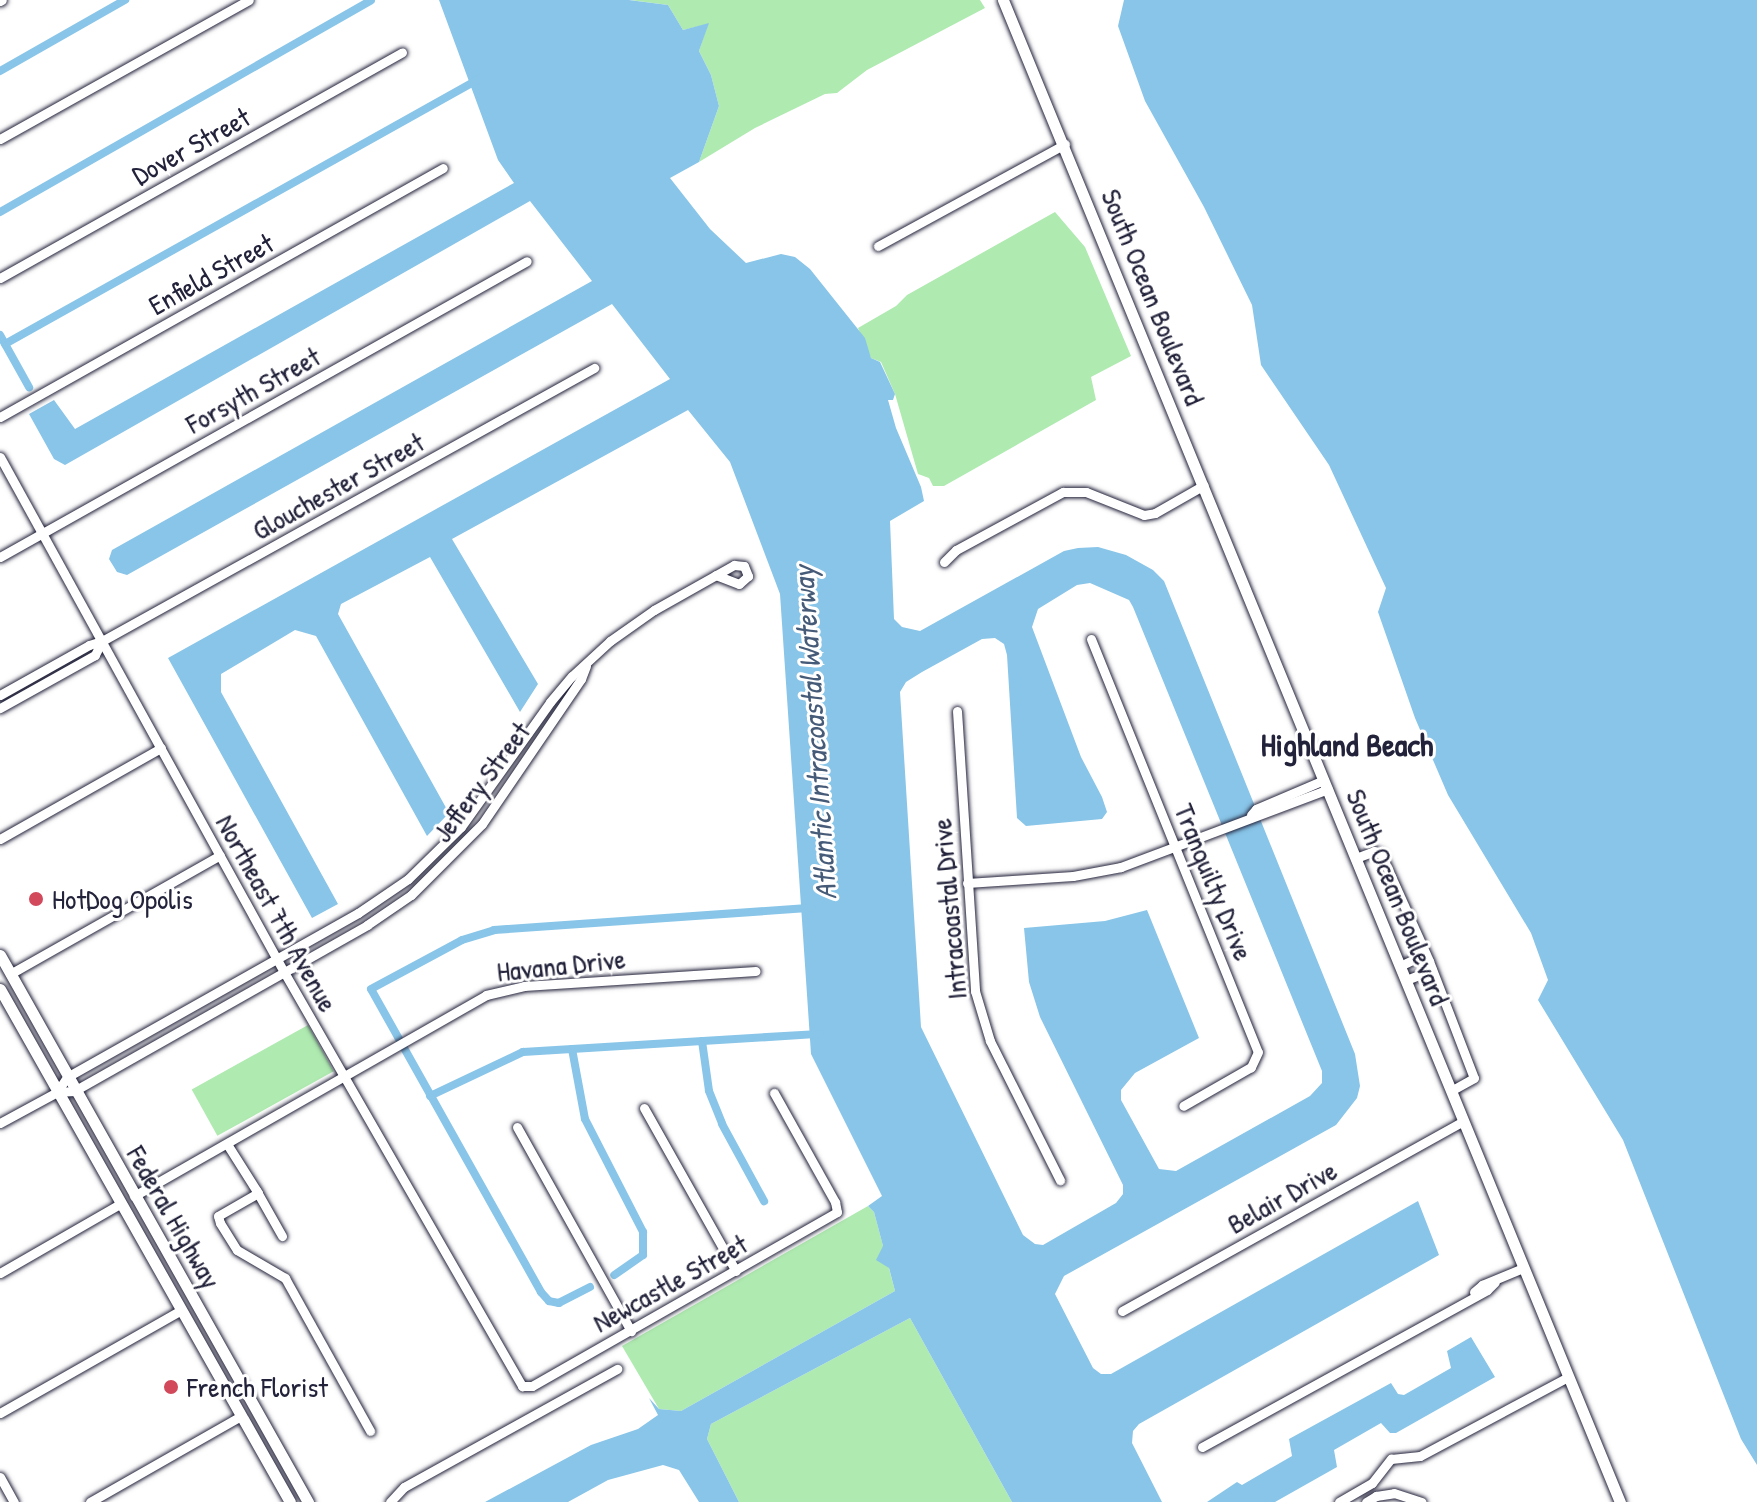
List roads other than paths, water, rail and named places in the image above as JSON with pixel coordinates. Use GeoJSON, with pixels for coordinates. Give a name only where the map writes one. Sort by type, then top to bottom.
{"type":"FeatureCollection","features":[{"type":"Feature","properties":{"kind":"main road","name":"South Ocean Boulevard"},"geometry":{"type":"LineString","coordinates":[[1003,0],[1065,144],[1620,1502]]}},
{"type":"Feature","properties":{"kind":"main road","name":"Federal Highway"},"geometry":{"type":"LineString","coordinates":[[0,955],[308,1502]]}},
{"type":"Feature","properties":{"kind":"main road","name":"Federal Highway"},"geometry":{"type":"LineString","coordinates":[[0,989],[290,1502]]}},
{"type":"Feature","properties":{"kind":"main road"},"geometry":{"type":"LineString","coordinates":[[163,1280],[196,1304]]}},
{"type":"Feature","properties":{"kind":"main road"},"geometry":{"type":"LineString","coordinates":[[181,1310],[193,1314],[210,1329]]}},
{"type":"Feature","properties":{"kind":"main road"},"geometry":{"type":"LineString","coordinates":[[283,1490],[296,1502]]}},
{"type":"Feature","properties":{"kind":"street"},"geometry":{"type":"LineString","coordinates":[[0,139],[249,0]]}},
{"type":"Feature","properties":{"kind":"street","name":"Dover Street"},"geometry":{"type":"LineString","coordinates":[[0,278],[402,52]]}},
{"type":"Feature","properties":{"kind":"street"},"geometry":{"type":"LineString","coordinates":[[878,246],[1065,144]]}},
{"type":"Feature","properties":{"kind":"street","name":"Enfield Street"},"geometry":{"type":"LineString","coordinates":[[0,417],[443,168]]}},
{"type":"Feature","properties":{"kind":"street","name":"Forsyth Street"},"geometry":{"type":"LineString","coordinates":[[0,557],[527,261]]}},
{"type":"Feature","properties":{"kind":"street","name":"Glouchester Street"},"geometry":{"type":"LineString","coordinates":[[0,695],[594,368]]}},
{"type":"Feature","properties":{"kind":"street","name":"Northeast 7th Avenue"},"geometry":{"type":"LineString","coordinates":[[0,457],[284,972],[522,1386]]}},
{"type":"Feature","properties":{"kind":"street"},"geometry":{"type":"LineString","coordinates":[[944,562],[956,550],[1063,492],[1086,492],[1144,515],[1155,513],[1204,485]]}},
{"type":"Feature","properties":{"kind":"street","name":"Jeffery Street"},"geometry":{"type":"LineString","coordinates":[[57,1092],[67,1077],[393,890],[461,827],[532,726],[572,676],[632,624],[716,575]]}},
{"type":"Feature","properties":{"kind":"street","name":"Tranquilty Drive"},"geometry":{"type":"LineString","coordinates":[[1091,639],[1258,1052],[1251,1067],[1183,1106]]}},
{"type":"Feature","properties":{"kind":"street","name":"Glouchester Street"},"geometry":{"type":"LineString","coordinates":[[0,708],[95,655],[102,641]]}},
{"type":"Feature","properties":{"kind":"street","name":"Jeffery Street"},"geometry":{"type":"LineString","coordinates":[[0,1123],[57,1092],[74,1091],[401,902],[450,860],[482,824],[581,679],[586,666]]}},
{"type":"Feature","properties":{"kind":"street","name":"Intracoastal Drive"},"geometry":{"type":"LineString","coordinates":[[957,711],[973,976],[980,1013],[990,1041],[1060,1180]]}},
{"type":"Feature","properties":{"kind":"street"},"geometry":{"type":"LineString","coordinates":[[0,839],[161,748]]}},
{"type":"Feature","properties":{"kind":"street"},"geometry":{"type":"LineString","coordinates":[[967,883],[1097,872],[1176,847],[1326,784]]}},
{"type":"Feature","properties":{"kind":"street"},"geometry":{"type":"LineString","coordinates":[[1356,858],[1374,851],[1381,854],[1432,970],[1474,1078],[1451,1091]]}},
{"type":"Feature","properties":{"kind":"street"},"geometry":{"type":"LineString","coordinates":[[10,974],[220,855]]}},
{"type":"Feature","properties":{"kind":"street"},"geometry":{"type":"LineString","coordinates":[[393,890],[401,902]]}},
{"type":"Feature","properties":{"kind":"street"},"geometry":{"type":"LineString","coordinates":[[1400,966],[1425,954]]}},
{"type":"Feature","properties":{"kind":"street"},"geometry":{"type":"LineString","coordinates":[[1406,980],[1432,970]]}},
{"type":"Feature","properties":{"kind":"street","name":"Havana Drive"},"geometry":{"type":"LineString","coordinates":[[134,1196],[486,995],[516,987],[756,971]]}},
{"type":"Feature","properties":{"kind":"street"},"geometry":{"type":"LineString","coordinates":[[123,1046],[130,1059]]}},
{"type":"Feature","properties":{"kind":"street","name":"Newcastle Street"},"geometry":{"type":"LineString","coordinates":[[522,1386],[532,1386],[837,1212],[774,1093]]}},
{"type":"Feature","properties":{"kind":"street"},"geometry":{"type":"LineString","coordinates":[[644,1108],[736,1271]]}},
{"type":"Feature","properties":{"kind":"street","name":"Belair Drive"},"geometry":{"type":"LineString","coordinates":[[1122,1311],[1463,1121]]}},
{"type":"Feature","properties":{"kind":"street"},"geometry":{"type":"LineString","coordinates":[[517,1127],[631,1331]]}},
{"type":"Feature","properties":{"kind":"street"},"geometry":{"type":"LineString","coordinates":[[227,1144],[282,1236]]}},
{"type":"Feature","properties":{"kind":"street"},"geometry":{"type":"LineString","coordinates":[[258,1193],[218,1216],[237,1250],[285,1278],[370,1431]]}},
{"type":"Feature","properties":{"kind":"street"},"geometry":{"type":"LineString","coordinates":[[0,1273],[120,1204]]}},
{"type":"Feature","properties":{"kind":"street"},"geometry":{"type":"LineString","coordinates":[[1202,1447],[1523,1268]]}},
{"type":"Feature","properties":{"kind":"street"},"geometry":{"type":"LineString","coordinates":[[0,1413],[181,1310]]}},
{"type":"Feature","properties":{"kind":"street"},"geometry":{"type":"LineString","coordinates":[[390,1502],[404,1487],[617,1369]]}},
{"type":"Feature","properties":{"kind":"street"},"geometry":{"type":"LineString","coordinates":[[1339,1502],[1372,1483],[1391,1459],[1420,1456],[1568,1377]]}},
{"type":"Feature","properties":{"kind":"street"},"geometry":{"type":"LineString","coordinates":[[90,1502],[241,1416]]}},
{"type":"Feature","properties":{"kind":"street"},"geometry":{"type":"LineString","coordinates":[[0,1477],[14,1502]]}},
{"type":"Feature","properties":{"kind":"street"},"geometry":{"type":"LineString","coordinates":[[1366,1502],[1376,1496],[1394,1493],[1422,1502]]}},
{"type":"Feature","properties":{"kind":"water","name":"Atlantic Intracoastal Waterway"},"geometry":{"type":"Polygon","coordinates":[[[439,0],[629,0],[668,5],[683,30],[709,23],[699,51],[711,75],[719,106],[699,162],[670,178],[710,229],[746,263],[781,254],[795,257],[810,269],[865,338],[871,358],[880,362],[895,394],[893,400],[888,400],[896,428],[924,501],[890,521],[894,619],[902,627],[920,631],[1064,551],[1078,548],[1098,547],[1126,555],[1153,570],[1164,581],[1355,1054],[1360,1086],[1357,1098],[1336,1125],[1064,1276],[1055,1294],[1093,1368],[1101,1374],[1111,1374],[1418,1201],[1439,1255],[1139,1424],[1133,1431],[1132,1443],[1162,1502],[1012,1502],[910,1318],[711,1424],[707,1439],[739,1502],[699,1502],[679,1470],[663,1465],[608,1480],[568,1502],[485,1502],[591,1445],[638,1429],[658,1415],[649,1398],[659,1409],[681,1411],[895,1291],[889,1268],[876,1260],[883,1246],[874,1212],[868,1206],[882,1196],[811,1054],[780,594],[730,462],[688,410],[452,539],[538,684],[520,712],[430,557],[341,604],[338,614],[449,813],[427,836],[316,636],[295,630],[221,674],[221,692],[338,904],[312,918],[168,658],[670,379],[612,304],[127,575],[117,572],[109,559],[112,550],[592,281],[530,201],[65,465],[54,459],[29,414],[54,400],[75,429],[514,183],[498,160],[439,0]],[[1090,583],[1077,585],[1038,609],[1032,627],[1081,757],[1102,797],[1107,812],[1102,819],[1026,826],[1017,818],[1007,655],[1004,644],[995,638],[982,639],[922,672],[906,682],[900,692],[921,1027],[1023,1235],[1035,1244],[1043,1245],[1116,1203],[1123,1194],[1123,1185],[1040,1017],[1029,982],[1024,928],[1105,921],[1147,910],[1199,1038],[1135,1073],[1121,1090],[1121,1100],[1159,1169],[1176,1171],[1310,1096],[1322,1083],[1322,1071],[1129,600],[1090,583]]]}},
{"type":"Feature","properties":{"kind":"water"},"geometry":{"type":"Polygon","coordinates":[[[1124,0],[1757,0],[1757,1465],[1741,1439],[1623,1140],[1538,1000],[1548,980],[1531,933],[1448,795],[1415,718],[1378,612],[1386,588],[1329,465],[1261,365],[1252,305],[1204,207],[1145,101],[1118,26],[1124,0]]]}},
{"type":"Feature","properties":{"kind":"water"},"geometry":{"type":"Polygon","coordinates":[[[1471,1337],[1495,1377],[1396,1433],[1390,1433],[1381,1423],[1334,1450],[1337,1467],[1275,1502],[1207,1502],[1237,1482],[1242,1485],[1292,1456],[1289,1439],[1391,1383],[1398,1394],[1404,1395],[1451,1368],[1447,1351],[1471,1337]]]}},
{"type":"Feature","properties":{"kind":"waterway"},"geometry":{"type":"LineString","coordinates":[[0,71],[125,0]]}},
{"type":"Feature","properties":{"kind":"waterway"},"geometry":{"type":"LineString","coordinates":[[0,212],[371,0]]}},
{"type":"Feature","properties":{"kind":"waterway"},"geometry":{"type":"LineString","coordinates":[[5,344],[479,79]]}},
{"type":"Feature","properties":{"kind":"waterway"},"geometry":{"type":"LineString","coordinates":[[0,335],[29,387]]}},
{"type":"Feature","properties":{"kind":"waterway","name":"Atlantic Intracoastal Waterway"},"geometry":{"type":"LineString","coordinates":[[590,1287],[559,1303],[549,1301],[541,1292],[371,989],[462,940],[494,930],[811,908]]}},
{"type":"Feature","properties":{"kind":"waterway"},"geometry":{"type":"LineString","coordinates":[[430,1096],[523,1052],[819,1034]]}},
{"type":"Feature","properties":{"kind":"waterway"},"geometry":{"type":"LineString","coordinates":[[702,1041],[709,1091],[722,1124],[764,1201]]}},
{"type":"Feature","properties":{"kind":"waterway"},"geometry":{"type":"LineString","coordinates":[[572,1049],[585,1119],[643,1232],[643,1255],[614,1275]]}},
{"type":"Feature","properties":{"kind":"place","name":"HotDog Opolis"},"geometry":{"type":"Point","coordinates":[36,899]}},
{"type":"Feature","properties":{"kind":"place","name":"French Florist"},"geometry":{"type":"Point","coordinates":[171,1387]}},
{"type":"Feature","properties":{"kind":"district","name":"Highland Beach"},"geometry":{"type":"Point","coordinates":[1347,745]}}]}
